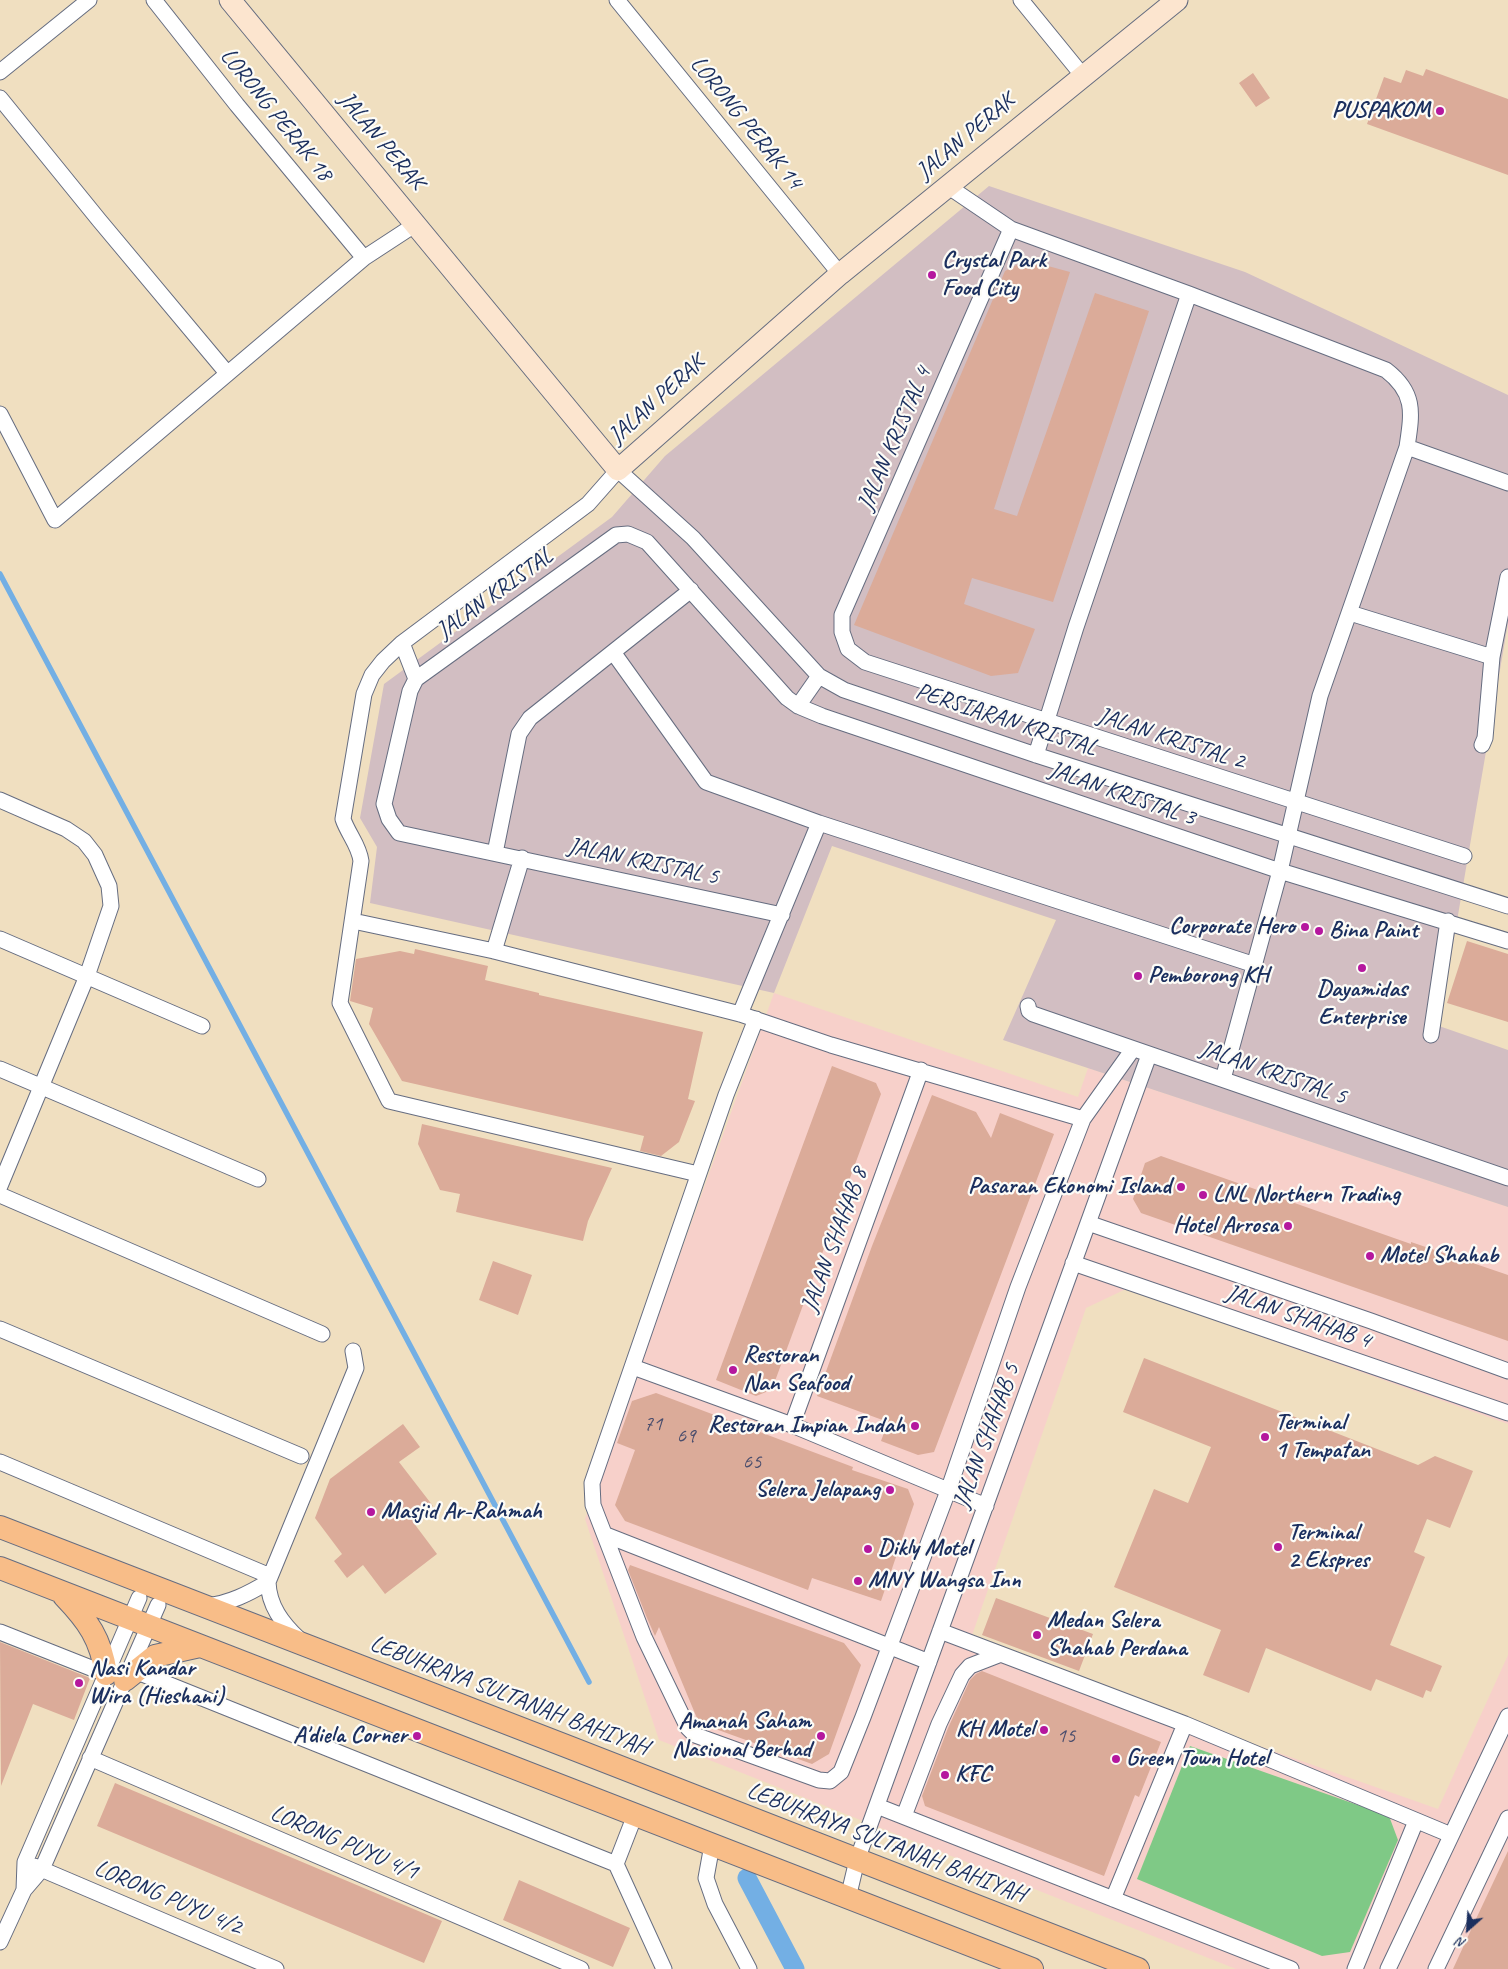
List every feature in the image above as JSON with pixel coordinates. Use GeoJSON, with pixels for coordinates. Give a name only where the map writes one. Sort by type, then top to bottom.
{"type":"FeatureCollection","features":[{"type":"Feature","properties":{"kind":"main road","name":"LEBUHRAYA SULTANAH BAHIYAH"},"geometry":{"type":"LineString","coordinates":[[0,1528],[1138,1969]]}},
{"type":"Feature","properties":{"kind":"main road"},"geometry":{"type":"LineString","coordinates":[[86,1561],[148,1601],[198,1604]]}},
{"type":"Feature","properties":{"kind":"main road"},"geometry":{"type":"LineString","coordinates":[[0,1568],[1032,1969]]}},
{"type":"Feature","properties":{"kind":"main road"},"geometry":{"type":"LineString","coordinates":[[59,1592],[83,1616],[104,1658],[122,1675],[155,1656],[200,1646]]}},
{"type":"Feature","properties":{"kind":"street"},"geometry":{"type":"LineString","coordinates":[[0,72],[88,0]]}},
{"type":"Feature","properties":{"kind":"street","name":"LORONG PERAK 18"},"geometry":{"type":"LineString","coordinates":[[154,0],[237,105],[364,258]]}},
{"type":"Feature","properties":{"kind":"street","name":"JALAN PERAK"},"geometry":{"type":"LineString","coordinates":[[230,0],[618,470],[840,274],[1177,0]]}},
{"type":"Feature","properties":{"kind":"street","name":"LORONG PERAK 14"},"geometry":{"type":"LineString","coordinates":[[617,0],[840,274]]}},
{"type":"Feature","properties":{"kind":"street"},"geometry":{"type":"LineString","coordinates":[[1021,0],[1083,76]]}},
{"type":"Feature","properties":{"kind":"street"},"geometry":{"type":"LineString","coordinates":[[0,98],[226,373]]}},
{"type":"Feature","properties":{"kind":"street"},"geometry":{"type":"LineString","coordinates":[[949,186],[1011,230],[1189,294],[1386,370],[1400,381],[1406,392],[1410,406],[1407,447],[1320,696],[1280,871],[1223,1079]]}},
{"type":"Feature","properties":{"kind":"street"},"geometry":{"type":"LineString","coordinates":[[0,414],[55,520],[226,373],[364,258],[416,224]]}},
{"type":"Feature","properties":{"kind":"street","name":"JALAN KRISTAL 4"},"geometry":{"type":"LineString","coordinates":[[864,662],[848,649],[842,632],[842,615],[1011,230]]}},
{"type":"Feature","properties":{"kind":"street"},"geometry":{"type":"LineString","coordinates":[[1036,755],[1076,628],[1189,294]]}},
{"type":"Feature","properties":{"kind":"street"},"geometry":{"type":"LineString","coordinates":[[1407,447],[1508,483]]}},
{"type":"Feature","properties":{"kind":"street","name":"JALAN KRISTAL"},"geometry":{"type":"LineString","coordinates":[[353,921],[361,861],[360,853],[343,819],[364,694],[372,675],[383,661],[402,643],[588,504],[618,470]]}},
{"type":"Feature","properties":{"kind":"street","name":"PERSIARAN KRISTAL"},"geometry":{"type":"LineString","coordinates":[[618,470],[693,538],[819,676],[844,690],[1036,755],[1288,834],[1508,906]]}},
{"type":"Feature","properties":{"kind":"street","name":"JALAN KRISTAL"},"geometry":{"type":"LineString","coordinates":[[416,679],[616,534],[628,534],[647,542],[792,702]]}},
{"type":"Feature","properties":{"kind":"street"},"geometry":{"type":"LineString","coordinates":[[1482,745],[1485,738],[1492,657],[1508,577]]}},
{"type":"Feature","properties":{"kind":"street"},"geometry":{"type":"LineString","coordinates":[[402,643],[416,679],[410,691],[384,804],[389,819],[399,833],[495,853],[519,734],[530,718],[691,590]]}},
{"type":"Feature","properties":{"kind":"street"},"geometry":{"type":"LineString","coordinates":[[1350,613],[1492,657]]}},
{"type":"Feature","properties":{"kind":"street"},"geometry":{"type":"LineString","coordinates":[[612,652],[706,782],[819,823],[1255,965]]}},
{"type":"Feature","properties":{"kind":"street","name":"JALAN KRISTAL 2"},"geometry":{"type":"LineString","coordinates":[[864,662],[1464,856]]}},
{"type":"Feature","properties":{"kind":"street"},"geometry":{"type":"LineString","coordinates":[[792,702],[819,676]]}},
{"type":"Feature","properties":{"kind":"street","name":"JALAN KRISTAL 3"},"geometry":{"type":"LineString","coordinates":[[792,702],[822,716],[1280,871],[1448,921],[1508,941]]}},
{"type":"Feature","properties":{"kind":"street"},"geometry":{"type":"LineString","coordinates":[[0,800],[66,829],[84,841],[98,862],[110,886],[111,906],[87,976],[0,1186]]}},
{"type":"Feature","properties":{"kind":"street"},"geometry":{"type":"LineString","coordinates":[[740,1014],[819,823]]}},
{"type":"Feature","properties":{"kind":"street","name":"JALAN KRISTAL 5"},"geometry":{"type":"LineString","coordinates":[[495,853],[782,915]]}},
{"type":"Feature","properties":{"kind":"street"},"geometry":{"type":"LineString","coordinates":[[494,951],[522,858]]}},
{"type":"Feature","properties":{"kind":"street"},"geometry":{"type":"LineString","coordinates":[[698,1174],[389,1101],[340,1003],[353,921],[494,951],[740,1014],[831,1045],[1083,1119]]}},
{"type":"Feature","properties":{"kind":"street"},"geometry":{"type":"LineString","coordinates":[[1432,1035],[1448,921]]}},
{"type":"Feature","properties":{"kind":"street"},"geometry":{"type":"LineString","coordinates":[[0,939],[202,1026]]}},
{"type":"Feature","properties":{"kind":"street","name":"JALAN KRISTAL 5"},"geometry":{"type":"LineString","coordinates":[[1028,1006],[1029,1011],[1033,1014],[1508,1178]]}},
{"type":"Feature","properties":{"kind":"street"},"geometry":{"type":"LineString","coordinates":[[756,1019],[698,1174],[592,1483],[593,1505],[644,1637],[688,1728],[695,1735],[820,1780],[830,1781],[841,1772],[890,1645],[948,1491],[1018,1287],[1083,1119],[1133,1049]]}},
{"type":"Feature","properties":{"kind":"street","name":"JALAN SHAHAB 5"},"geometry":{"type":"LineString","coordinates":[[848,1898],[858,1860],[877,1806],[1149,1054]]}},
{"type":"Feature","properties":{"kind":"street"},"geometry":{"type":"LineString","coordinates":[[0,1069],[258,1179]]}},
{"type":"Feature","properties":{"kind":"street","name":"JALAN SHAHAB 8"},"geometry":{"type":"LineString","coordinates":[[792,1425],[921,1070]]}},
{"type":"Feature","properties":{"kind":"street"},"geometry":{"type":"LineString","coordinates":[[0,1195],[322,1334]]}},
{"type":"Feature","properties":{"kind":"street"},"geometry":{"type":"LineString","coordinates":[[1088,1223],[1371,1321],[1508,1371]]}},
{"type":"Feature","properties":{"kind":"street","name":"JALAN SHAHAB 4"},"geometry":{"type":"LineString","coordinates":[[1073,1264],[1508,1413]]}},
{"type":"Feature","properties":{"kind":"street"},"geometry":{"type":"LineString","coordinates":[[0,1329],[301,1456]]}},
{"type":"Feature","properties":{"kind":"street"},"geometry":{"type":"LineString","coordinates":[[305,1646],[285,1625],[274,1608],[268,1596],[269,1579],[356,1368],[353,1351]]}},
{"type":"Feature","properties":{"kind":"street"},"geometry":{"type":"LineString","coordinates":[[633,1367],[792,1425],[986,1506]]}},
{"type":"Feature","properties":{"kind":"street"},"geometry":{"type":"LineString","coordinates":[[0,1462],[269,1579]]}},
{"type":"Feature","properties":{"kind":"street"},"geometry":{"type":"LineString","coordinates":[[606,1535],[890,1645],[929,1662]]}},
{"type":"Feature","properties":{"kind":"street"},"geometry":{"type":"LineString","coordinates":[[198,1604],[223,1604],[241,1597],[269,1579]]}},
{"type":"Feature","properties":{"kind":"street"},"geometry":{"type":"LineString","coordinates":[[0,1942],[24,1890],[42,1869],[90,1758],[148,1601]]}},
{"type":"Feature","properties":{"kind":"street"},"geometry":{"type":"LineString","coordinates":[[940,1631],[1185,1724],[1451,1836]]}},
{"type":"Feature","properties":{"kind":"street"},"geometry":{"type":"LineString","coordinates":[[0,1632],[122,1675],[616,1864],[664,1969]]}},
{"type":"Feature","properties":{"kind":"street"},"geometry":{"type":"LineString","coordinates":[[904,1816],[939,1724],[962,1675],[970,1666],[1002,1654]]}},
{"type":"Feature","properties":{"kind":"street"},"geometry":{"type":"LineString","coordinates":[[24,1890],[25,1862],[122,1675]]}},
{"type":"Feature","properties":{"kind":"street"},"geometry":{"type":"LineString","coordinates":[[1388,1969],[1508,1716]]}},
{"type":"Feature","properties":{"kind":"street"},"geometry":{"type":"LineString","coordinates":[[1113,1899],[1185,1724]]}},
{"type":"Feature","properties":{"kind":"street","name":"LORONG PUYU 4/1"},"geometry":{"type":"LineString","coordinates":[[90,1758],[581,1969]]}},
{"type":"Feature","properties":{"kind":"street"},"geometry":{"type":"LineString","coordinates":[[877,1806],[1291,1969]]}},
{"type":"Feature","properties":{"kind":"street"},"geometry":{"type":"LineString","coordinates":[[616,1864],[635,1815]]}},
{"type":"Feature","properties":{"kind":"street"},"geometry":{"type":"LineString","coordinates":[[1436,1969],[1508,1818]]}},
{"type":"Feature","properties":{"kind":"street"},"geometry":{"type":"LineString","coordinates":[[1355,1969],[1416,1821]]}},
{"type":"Feature","properties":{"kind":"street"},"geometry":{"type":"LineString","coordinates":[[712,1845],[706,1878],[710,1892],[750,1969]]}},
{"type":"Feature","properties":{"kind":"street","name":"LORONG PUYU 4/2"},"geometry":{"type":"LineString","coordinates":[[25,1862],[276,1969]]}},
{"type":"Feature","properties":{"kind":"shaded area"},"geometry":{"type":"Polygon","coordinates":[[[989,186],[1245,272],[1508,395],[1508,623],[1439,1026],[1508,1050],[1508,1207],[1003,1040],[1056,920],[832,846],[774,993],[370,903],[377,847],[360,818],[384,684],[612,517],[665,456],[989,186]]]}},
{"type":"Feature","properties":{"kind":"shaded area"},"geometry":{"type":"Polygon","coordinates":[[[774,993],[1078,1097],[1088,1068],[1508,1207],[1508,1424],[1126,1289],[1086,1308],[969,1644],[1438,1809],[1508,1655],[1508,1969],[1236,1969],[659,1740],[585,1519],[774,993]]]}},
{"type":"Feature","properties":{"kind":"green space"},"geometry":{"type":"Polygon","coordinates":[[[1190,1746],[1389,1816],[1398,1840],[1350,1952],[1322,1956],[1137,1879],[1190,1746]]]}},
{"type":"Feature","properties":{"kind":"building","name":"PUSPAKOM"},"geometry":{"type":"Polygon","coordinates":[[[1426,69],[1508,99],[1508,175],[1367,124],[1384,77],[1401,83],[1406,70],[1423,76],[1426,69]]]}},
{"type":"Feature","properties":{"kind":"building"},"geometry":{"type":"Polygon","coordinates":[[[1253,73],[1270,98],[1256,107],[1239,83],[1253,73]]]}},
{"type":"Feature","properties":{"kind":"building"},"geometry":{"type":"Polygon","coordinates":[[[1026,260],[1070,272],[994,509],[1017,516],[1095,293],[1149,311],[1053,602],[972,578],[964,604],[1035,629],[1018,673],[991,676],[854,625],[1005,271],[1026,260]]]}},
{"type":"Feature","properties":{"kind":"building"},"geometry":{"type":"Polygon","coordinates":[[[1467,941],[1508,954],[1508,1022],[1447,1003],[1467,941]]]}},
{"type":"Feature","properties":{"kind":"building"},"geometry":{"type":"Polygon","coordinates":[[[415,949],[488,966],[485,980],[539,993],[539,995],[703,1032],[688,1099],[695,1101],[679,1142],[661,1156],[640,1151],[644,1136],[402,1081],[369,1024],[373,1008],[350,1001],[356,959],[400,951],[414,954],[415,949]]]}},
{"type":"Feature","properties":{"kind":"building"},"geometry":{"type":"Polygon","coordinates":[[[832,1066],[876,1083],[881,1094],[775,1381],[771,1379],[766,1392],[756,1396],[716,1380],[832,1066]]]}},
{"type":"Feature","properties":{"kind":"building"},"geometry":{"type":"Polygon","coordinates":[[[932,1095],[976,1112],[991,1138],[1000,1113],[1054,1134],[934,1452],[918,1455],[881,1441],[888,1422],[817,1396],[872,1246],[932,1095]]]}},
{"type":"Feature","properties":{"kind":"building"},"geometry":{"type":"Polygon","coordinates":[[[422,1124],[612,1168],[588,1221],[583,1241],[456,1212],[460,1194],[440,1190],[418,1144],[422,1124]]]}},
{"type":"Feature","properties":{"kind":"building"},"geometry":{"type":"Polygon","coordinates":[[[1161,1156],[1411,1244],[1411,1242],[1508,1275],[1508,1341],[1141,1213],[1133,1199],[1145,1163],[1161,1156]]]}},
{"type":"Feature","properties":{"kind":"building"},"geometry":{"type":"Polygon","coordinates":[[[493,1261],[532,1275],[518,1315],[479,1300],[493,1261]]]}},
{"type":"Feature","properties":{"kind":"building"},"geometry":{"type":"Polygon","coordinates":[[[1144,1358],[1418,1465],[1435,1456],[1473,1471],[1450,1528],[1427,1519],[1414,1552],[1425,1557],[1390,1645],[1442,1666],[1431,1692],[1426,1690],[1423,1698],[1376,1679],[1371,1691],[1266,1648],[1249,1693],[1203,1675],[1221,1630],[1114,1587],[1154,1489],[1188,1503],[1211,1447],[1123,1412],[1144,1358]]]}},
{"type":"Feature","properties":{"kind":"building"},"geometry":{"type":"Polygon","coordinates":[[[656,1393],[853,1467],[852,1470],[908,1489],[914,1504],[881,1601],[812,1578],[808,1590],[625,1521],[615,1505],[635,1450],[617,1443],[632,1401],[656,1393]]]}},
{"type":"Feature","properties":{"kind":"building","name":"Masjid Ar-Rahmah"},"geometry":{"type":"Polygon","coordinates":[[[403,1424],[420,1447],[399,1462],[433,1506],[413,1522],[437,1554],[385,1594],[363,1565],[347,1578],[334,1561],[342,1554],[315,1518],[330,1479],[403,1424]]]}},
{"type":"Feature","properties":{"kind":"building"},"geometry":{"type":"Polygon","coordinates":[[[630,1565],[844,1643],[861,1665],[829,1754],[812,1764],[699,1723],[659,1627],[655,1636],[647,1618],[628,1570],[630,1565]]]}},
{"type":"Feature","properties":{"kind":"building","name":"Medan Selera Shahab Perdana"},"geometry":{"type":"Polygon","coordinates":[[[996,1598],[1093,1634],[1079,1671],[982,1635],[996,1598]]]}},
{"type":"Feature","properties":{"kind":"building"},"geometry":{"type":"Polygon","coordinates":[[[0,1642],[90,1678],[74,1720],[33,1704],[1,1786],[0,1642]]]}},
{"type":"Feature","properties":{"kind":"building"},"geometry":{"type":"Polygon","coordinates":[[[982,1671],[1161,1742],[1139,1797],[1135,1795],[1104,1876],[925,1806],[922,1796],[948,1728],[970,1680],[982,1671]]]}},
{"type":"Feature","properties":{"kind":"building"},"geometry":{"type":"Polygon","coordinates":[[[115,1783],[442,1921],[424,1963],[97,1826],[115,1783]]]}},
{"type":"Feature","properties":{"kind":"building"},"geometry":{"type":"Polygon","coordinates":[[[1508,1851],[1508,1969],[1453,1969],[1476,1919],[1508,1851]]]}},
{"type":"Feature","properties":{"kind":"building"},"geometry":{"type":"Polygon","coordinates":[[[519,1880],[630,1928],[613,1967],[503,1920],[519,1880]]]}},
{"type":"Feature","properties":{"kind":"waterway"},"geometry":{"type":"LineString","coordinates":[[0,574],[589,1682]]}},
{"type":"Feature","properties":{"kind":"waterway"},"geometry":{"type":"LineString","coordinates":[[747,1878],[795,1969]]}},
{"type":"Feature","properties":{"kind":"place","name":"PUSPAKOM"},"geometry":{"type":"Point","coordinates":[1440,111]}},
{"type":"Feature","properties":{"kind":"place","name":"Crystal Park Food City"},"geometry":{"type":"Point","coordinates":[932,275]}},
{"type":"Feature","properties":{"kind":"place","name":"Corporate Hero"},"geometry":{"type":"Point","coordinates":[1305,927]}},
{"type":"Feature","properties":{"kind":"place","name":"Bina Paint"},"geometry":{"type":"Point","coordinates":[1319,931]}},
{"type":"Feature","properties":{"kind":"place","name":"Dayamidas Enterprise"},"geometry":{"type":"Point","coordinates":[1362,968]}},
{"type":"Feature","properties":{"kind":"place","name":"Pemborong KH"},"geometry":{"type":"Point","coordinates":[1138,976]}},
{"type":"Feature","properties":{"kind":"place","name":"Pasaran Ekonomi Island"},"geometry":{"type":"Point","coordinates":[1181,1187]}},
{"type":"Feature","properties":{"kind":"place","name":"LNL Northern Trading"},"geometry":{"type":"Point","coordinates":[1203,1195]}},
{"type":"Feature","properties":{"kind":"place","name":"Hotel Arrosa"},"geometry":{"type":"Point","coordinates":[1288,1226]}},
{"type":"Feature","properties":{"kind":"place","name":"Motel Shahab"},"geometry":{"type":"Point","coordinates":[1370,1256]}},
{"type":"Feature","properties":{"kind":"place","name":"Restoran Nan Seafood"},"geometry":{"type":"Point","coordinates":[733,1370]}},
{"type":"Feature","properties":{"kind":"place","name":"Restoran Impian Indah"},"geometry":{"type":"Point","coordinates":[915,1426]}},
{"type":"Feature","properties":{"kind":"place","name":"Terminal 1 Tempatan"},"geometry":{"type":"Point","coordinates":[1265,1437]}},
{"type":"Feature","properties":{"kind":"place","name":"Selera Jelapang"},"geometry":{"type":"Point","coordinates":[890,1490]}},
{"type":"Feature","properties":{"kind":"place","name":"Masjid Ar-Rahmah"},"geometry":{"type":"Point","coordinates":[371,1512]}},
{"type":"Feature","properties":{"kind":"place","name":"Terminal 2 Ekspres"},"geometry":{"type":"Point","coordinates":[1278,1547]}},
{"type":"Feature","properties":{"kind":"place","name":"Dikly Motel"},"geometry":{"type":"Point","coordinates":[868,1549]}},
{"type":"Feature","properties":{"kind":"place","name":"MNY Wangsa Inn"},"geometry":{"type":"Point","coordinates":[858,1581]}},
{"type":"Feature","properties":{"kind":"place","name":"Medan Selera Shahab Perdana"},"geometry":{"type":"Point","coordinates":[1037,1635]}},
{"type":"Feature","properties":{"kind":"place","name":"Nasi Kandar Wira (Hieshani)"},"geometry":{"type":"Point","coordinates":[79,1683]}},
{"type":"Feature","properties":{"kind":"place","name":"KH Motel"},"geometry":{"type":"Point","coordinates":[1044,1730]}},
{"type":"Feature","properties":{"kind":"place","name":"A'diela Corner"},"geometry":{"type":"Point","coordinates":[417,1736]}},
{"type":"Feature","properties":{"kind":"place","name":"Amanah Saham Nasional Berhad"},"geometry":{"type":"Point","coordinates":[821,1736]}},
{"type":"Feature","properties":{"kind":"place","name":"Green Town Hotel"},"geometry":{"type":"Point","coordinates":[1116,1759]}},
{"type":"Feature","properties":{"kind":"place","name":"KFC"},"geometry":{"type":"Point","coordinates":[945,1775]}}]}
